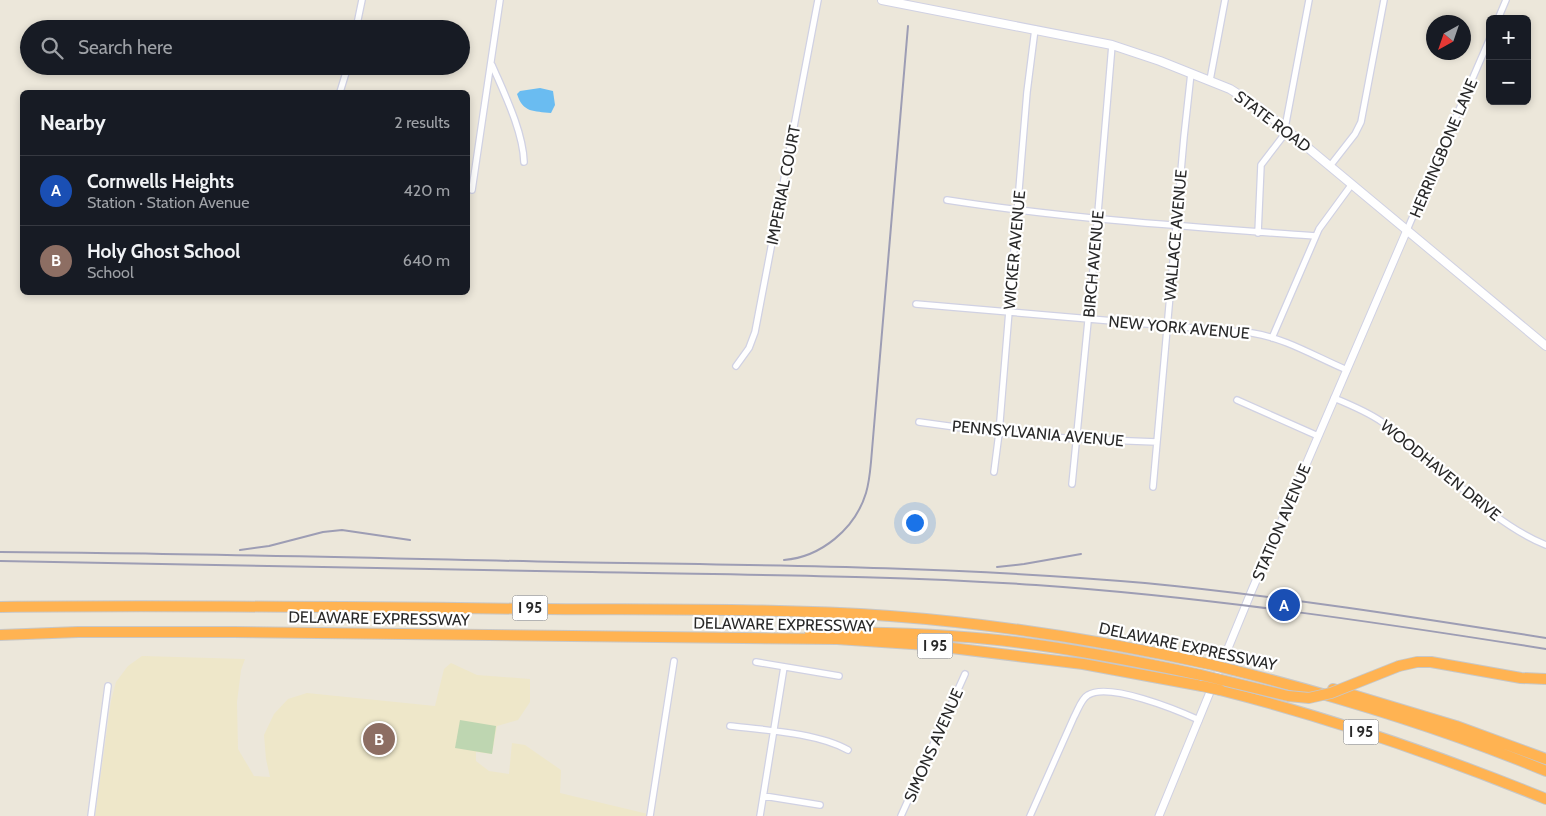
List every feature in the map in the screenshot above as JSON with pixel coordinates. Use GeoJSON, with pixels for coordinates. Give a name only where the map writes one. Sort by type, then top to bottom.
{"type":"FeatureCollection","features":[{"type":"Feature","properties":{"kind":"highway","name":"DELAWARE EXPRESSWAY"},"geometry":{"type":"LineString","coordinates":[[0,608],[261,606],[756,611],[861,614],[1010,628],[1099,642],[1209,664],[1294,686],[1424,725],[1546,771]]}},
{"type":"Feature","properties":{"kind":"highway","name":"DELAWARE EXPRESSWAY"},"geometry":{"type":"LineString","coordinates":[[0,635],[78,632],[234,632],[664,637],[706,631],[939,635],[1062,648],[1202,680]]}},
{"type":"Feature","properties":{"kind":"highway"},"geometry":{"type":"LineString","coordinates":[[1202,680],[1288,696],[1309,698],[1331,693],[1399,666],[1417,662],[1431,662],[1521,678],[1546,679]]}},
{"type":"Feature","properties":{"kind":"highway","name":"I 95"},"geometry":{"type":"LineString","coordinates":[[1202,680],[1220,690],[1266,702],[1411,748],[1546,800]]}},
{"type":"Feature","properties":{"kind":"highway"},"geometry":{"type":"LineString","coordinates":[[1294,686],[1336,690],[1456,726],[1546,759]]}},
{"type":"Feature","properties":{"kind":"main road","name":"STATE ROAD"},"geometry":{"type":"LineString","coordinates":[[882,0],[1112,45],[1230,89],[1250,100],[1546,346]]}},
{"type":"Feature","properties":{"kind":"street"},"geometry":{"type":"LineString","coordinates":[[358,20],[362,0]]}},
{"type":"Feature","properties":{"kind":"street"},"geometry":{"type":"LineString","coordinates":[[472,190],[500,0]]}},
{"type":"Feature","properties":{"kind":"street","name":"IMPERIAL COURT"},"geometry":{"type":"LineString","coordinates":[[736,366],[749,348],[755,332],[818,0]]}},
{"type":"Feature","properties":{"kind":"street"},"geometry":{"type":"LineString","coordinates":[[1210,80],[1225,0]]}},
{"type":"Feature","properties":{"kind":"street"},"geometry":{"type":"LineString","coordinates":[[1258,233],[1261,165],[1286,130],[1309,0]]}},
{"type":"Feature","properties":{"kind":"street"},"geometry":{"type":"LineString","coordinates":[[1330,166],[1355,134],[1361,122],[1384,0]]}},
{"type":"Feature","properties":{"kind":"street"},"geometry":{"type":"LineString","coordinates":[[1500,15],[1506,0]]}},
{"type":"Feature","properties":{"kind":"street","name":"WICKER AVENUE"},"geometry":{"type":"LineString","coordinates":[[994,472],[999,433],[1027,84],[1035,29]]}},
{"type":"Feature","properties":{"kind":"street","name":"BIRCH AVENUE"},"geometry":{"type":"LineString","coordinates":[[1072,484],[1078,439],[1112,45]]}},
{"type":"Feature","properties":{"kind":"street","name":"HERRINGBONE LANE"},"geometry":{"type":"LineString","coordinates":[[1407,230],[1486,47]]}},
{"type":"Feature","properties":{"kind":"street"},"geometry":{"type":"LineString","coordinates":[[491,62],[523,145],[524,162]]}},
{"type":"Feature","properties":{"kind":"street","name":"WALLACE AVENUE"},"geometry":{"type":"LineString","coordinates":[[1153,487],[1191,73]]}},
{"type":"Feature","properties":{"kind":"street"},"geometry":{"type":"LineString","coordinates":[[341,90],[345,75]]}},
{"type":"Feature","properties":{"kind":"street"},"geometry":{"type":"LineString","coordinates":[[1272,338],[1315,236],[1330,212],[1352,184]]}},
{"type":"Feature","properties":{"kind":"street"},"geometry":{"type":"LineString","coordinates":[[947,200],[1017,211],[1097,219],[1315,236]]}},
{"type":"Feature","properties":{"kind":"street","name":"STATION AVENUE"},"geometry":{"type":"LineString","coordinates":[[1160,816],[1252,590],[1407,230]]}},
{"type":"Feature","properties":{"kind":"street","name":"NEW YORK AVENUE"},"geometry":{"type":"LineString","coordinates":[[916,304],[1252,333],[1272,338],[1347,370]]}},
{"type":"Feature","properties":{"kind":"street","name":"WOODHAVEN DRIVE"},"geometry":{"type":"LineString","coordinates":[[1334,398],[1382,422],[1498,518],[1546,545]]}},
{"type":"Feature","properties":{"kind":"street"},"geometry":{"type":"LineString","coordinates":[[1237,400],[1318,436]]}},
{"type":"Feature","properties":{"kind":"street","name":"PENNSYLVANIA AVENUE"},"geometry":{"type":"LineString","coordinates":[[919,422],[999,433],[1078,439],[1158,442]]}},
{"type":"Feature","properties":{"kind":"street"},"geometry":{"type":"LineString","coordinates":[[650,816],[674,661]]}},
{"type":"Feature","properties":{"kind":"street"},"geometry":{"type":"LineString","coordinates":[[756,662],[840,676]]}},
{"type":"Feature","properties":{"kind":"street"},"geometry":{"type":"LineString","coordinates":[[760,816],[784,667]]}},
{"type":"Feature","properties":{"kind":"street","name":"SIMONS AVENUE"},"geometry":{"type":"LineString","coordinates":[[901,816],[965,674]]}},
{"type":"Feature","properties":{"kind":"street"},"geometry":{"type":"LineString","coordinates":[[91,816],[108,686]]}},
{"type":"Feature","properties":{"kind":"street"},"geometry":{"type":"LineString","coordinates":[[1030,816],[1081,702],[1085,697],[1094,692],[1106,690],[1182,712],[1199,720]]}},
{"type":"Feature","properties":{"kind":"street"},"geometry":{"type":"LineString","coordinates":[[730,726],[828,740],[848,750]]}},
{"type":"Feature","properties":{"kind":"street"},"geometry":{"type":"LineString","coordinates":[[764,796],[820,805]]}},
{"type":"Feature","properties":{"kind":"shaded area"},"geometry":{"type":"Polygon","coordinates":[[[142,656],[245,659],[241,670],[237,702],[238,749],[254,776],[270,777],[264,735],[274,714],[288,699],[307,693],[435,706],[444,669],[451,663],[477,675],[530,679],[530,702],[518,720],[497,726],[492,754],[476,752],[476,761],[489,771],[509,774],[512,743],[525,745],[561,770],[560,793],[648,814],[647,816],[95,816],[111,701],[116,682],[128,666],[142,656]]]}},
{"type":"Feature","properties":{"kind":"green space"},"geometry":{"type":"Polygon","coordinates":[[[460,720],[496,726],[492,754],[455,748],[460,720]]]}},
{"type":"Feature","properties":{"kind":"water"},"geometry":{"type":"Polygon","coordinates":[[[540,88],[553,91],[555,105],[551,113],[530,110],[522,105],[519,100],[517,94],[520,91],[540,88]]]}},
{"type":"Feature","properties":{"kind":"railway"},"geometry":{"type":"LineString","coordinates":[[784,560],[798,558],[811,553],[835,539],[854,518],[867,489],[871,462],[908,26]]}},
{"type":"Feature","properties":{"kind":"railway"},"geometry":{"type":"LineString","coordinates":[[240,550],[269,546],[323,532],[342,530],[410,540]]}},
{"type":"Feature","properties":{"kind":"railway"},"geometry":{"type":"LineString","coordinates":[[0,552],[780,565],[1072,577],[1245,594],[1546,638]]}},
{"type":"Feature","properties":{"kind":"railway"},"geometry":{"type":"LineString","coordinates":[[997,567],[1081,554]]}},
{"type":"Feature","properties":{"kind":"railway"},"geometry":{"type":"LineString","coordinates":[[0,561],[814,576],[1036,585],[1228,603],[1419,629],[1546,649]]}},
{"type":"Feature","properties":{"kind":"place","name":"Cornwells Heights"},"geometry":{"type":"Point","coordinates":[1284,605]}},
{"type":"Feature","properties":{"kind":"place","name":"Holy Ghost School"},"geometry":{"type":"Point","coordinates":[379,739]}}]}
